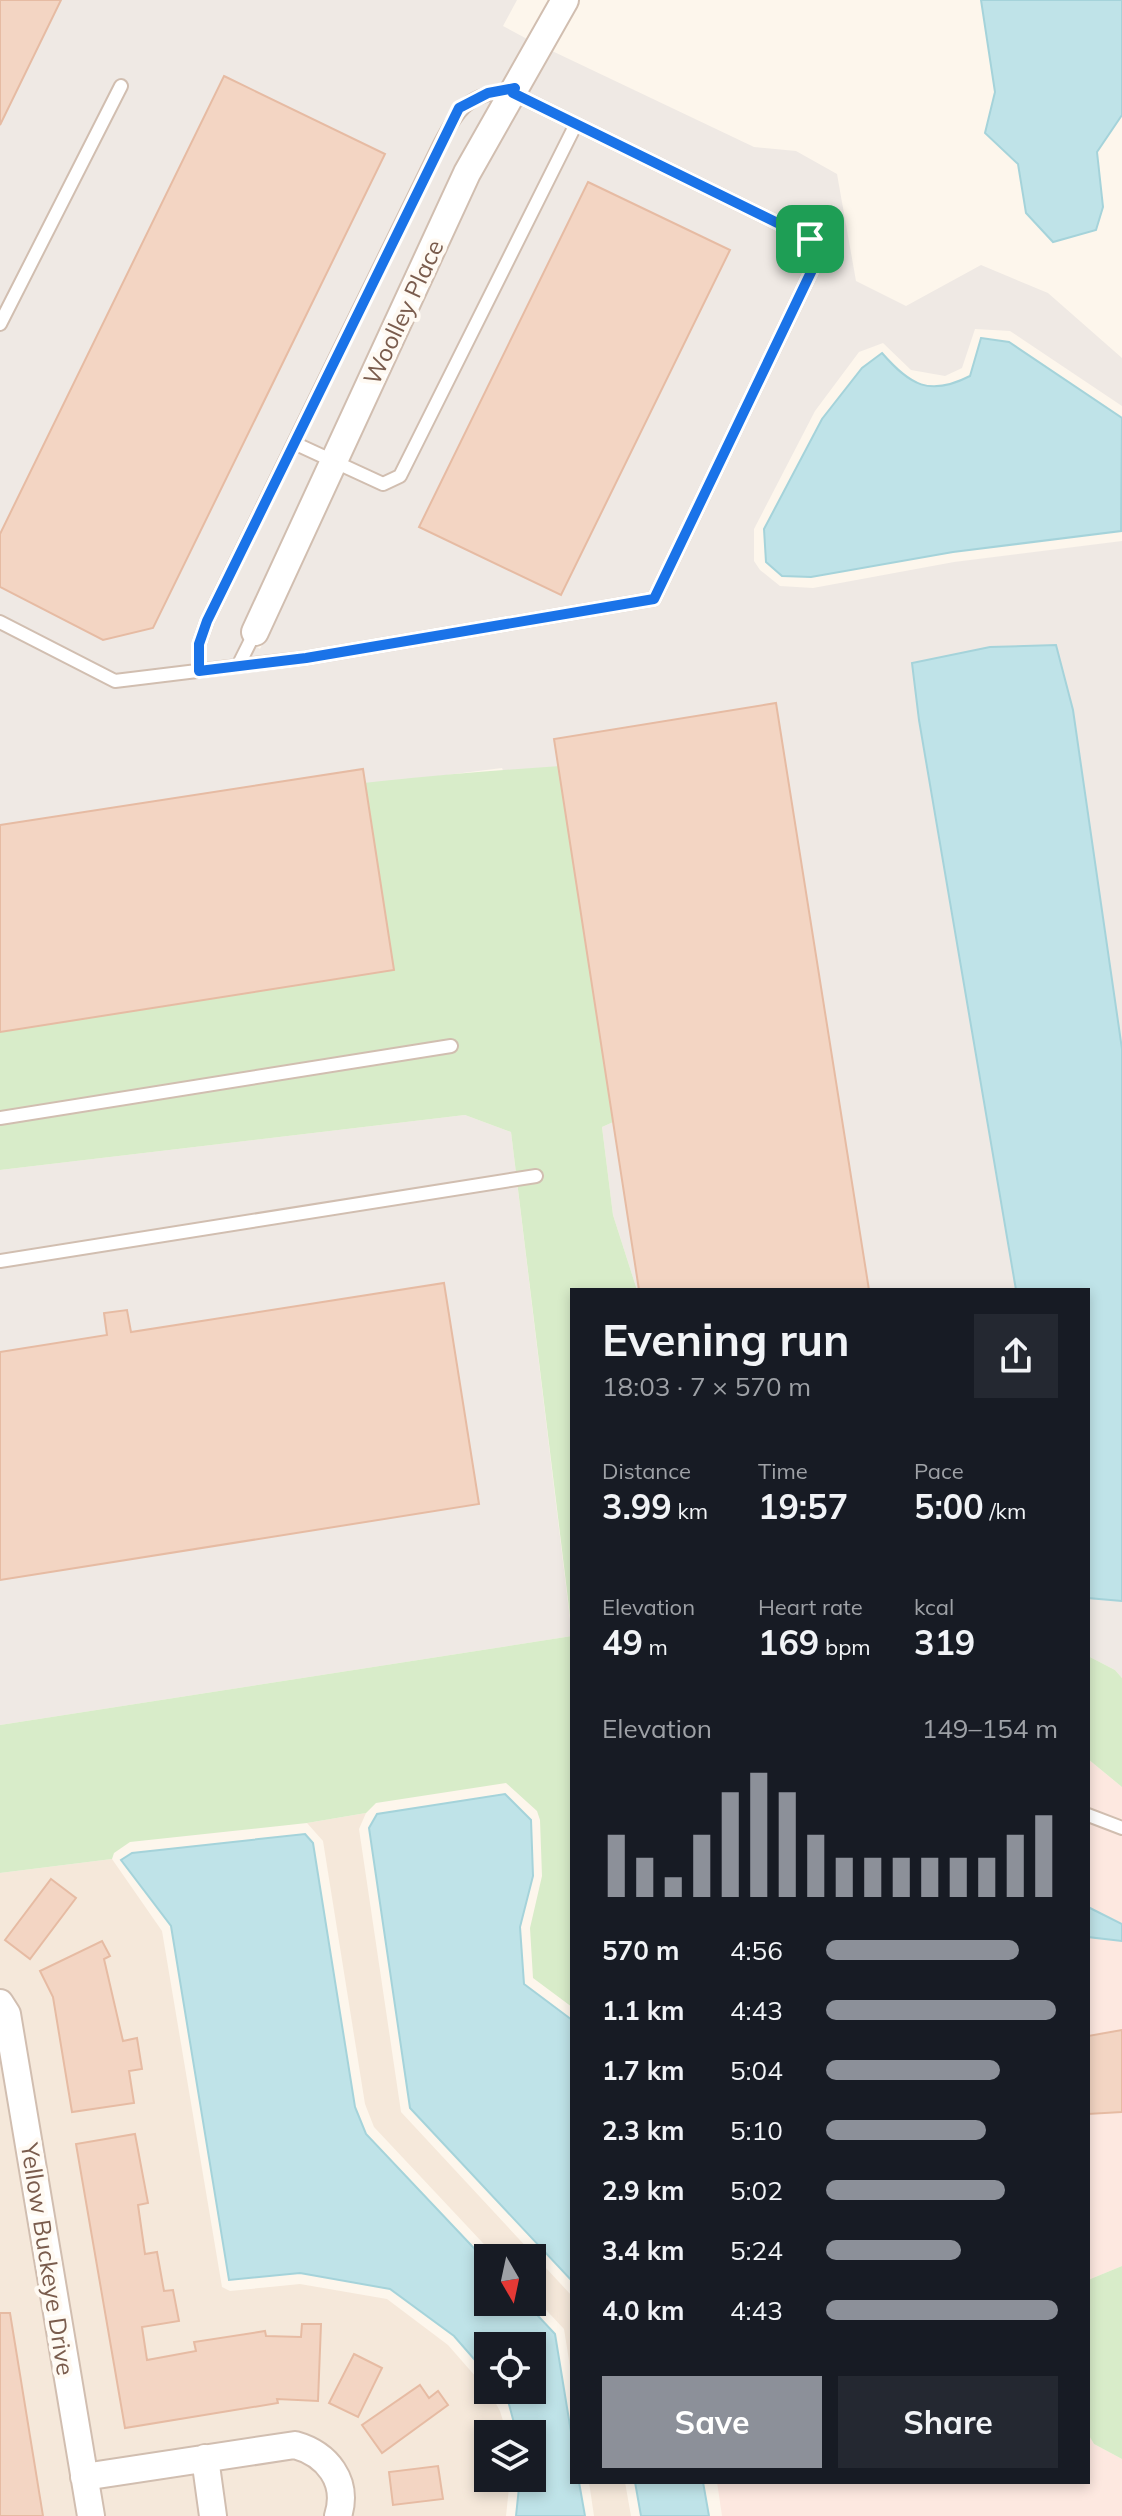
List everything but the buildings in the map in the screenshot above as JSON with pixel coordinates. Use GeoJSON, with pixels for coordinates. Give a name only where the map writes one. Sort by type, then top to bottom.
{"type":"FeatureCollection","features":[{"type":"Feature","properties":{"kind":"street","name":"Woolley Place"},"geometry":{"type":"LineString","coordinates":[[255,632],[467,173],[565,0]]}},
{"type":"Feature","properties":{"kind":"street","name":"Yellow Buckeye Drive"},"geometry":{"type":"LineString","coordinates":[[0,2003],[7,2014],[91,2516]]}},
{"type":"Feature","properties":{"kind":"street"},"geometry":{"type":"LineString","coordinates":[[84,2477],[295,2445],[315,2450],[336,2471],[341,2505],[338,2516]]}},
{"type":"Feature","properties":{"kind":"street"},"geometry":{"type":"LineString","coordinates":[[205,2458],[213,2516]]}},
{"type":"Feature","properties":{"kind":"lane"},"geometry":{"type":"LineString","coordinates":[[0,324],[121,86]]}},
{"type":"Feature","properties":{"kind":"lane"},"geometry":{"type":"LineString","coordinates":[[0,622],[115,681],[199,671],[238,666],[306,658],[654,599],[813,268],[810,239],[576,124],[514,90],[488,93],[459,108],[207,621],[199,644],[199,671]]}},
{"type":"Feature","properties":{"kind":"lane"},"geometry":{"type":"LineString","coordinates":[[294,443],[383,484],[400,476],[576,124]]}},
{"type":"Feature","properties":{"kind":"lane"},"geometry":{"type":"LineString","coordinates":[[238,666],[255,632]]}},
{"type":"Feature","properties":{"kind":"lane"},"geometry":{"type":"LineString","coordinates":[[0,1118],[451,1046]]}},
{"type":"Feature","properties":{"kind":"lane"},"geometry":{"type":"LineString","coordinates":[[0,1261],[536,1176]]}},
{"type":"Feature","properties":{"kind":"lane"},"geometry":{"type":"LineString","coordinates":[[1090,1816],[1122,1828]]}},
{"type":"Feature","properties":{"kind":"shaded area"},"geometry":{"type":"Polygon","coordinates":[[[0,0],[517,0],[503,26],[529,40],[457,167],[240,636],[260,649],[477,179],[550,50],[754,147],[796,151],[837,174],[856,281],[906,306],[981,265],[1048,293],[1122,358],[1122,406],[1010,331],[975,329],[962,368],[945,376],[911,370],[883,343],[859,352],[815,411],[754,529],[754,561],[760,570],[780,586],[813,588],[954,562],[1122,541],[1122,1049],[1073,710],[1056,645],[919,720],[1016,1288],[636,1288],[613,1215],[602,1127],[634,1113],[502,768],[105,818],[0,841],[0,0]]]}},
{"type":"Feature","properties":{"kind":"shaded area"},"geometry":{"type":"Polygon","coordinates":[[[465,1115],[511,1132],[570,1636],[0,1725],[0,1170],[465,1115]]]}},
{"type":"Feature","properties":{"kind":"shaded area"},"geometry":{"type":"Polygon","coordinates":[[[1090,1598],[1122,1601],[1122,1678],[1115,1670],[1090,1657],[1090,1598]]]}},
{"type":"Feature","properties":{"kind":"shaded area"},"geometry":{"type":"Polygon","coordinates":[[[1090,1761],[1122,1787],[1122,1924],[1090,1908],[1090,1761]]]}},
{"type":"Feature","properties":{"kind":"shaded area"},"geometry":{"type":"Polygon","coordinates":[[[366,1813],[359,1829],[401,2112],[524,2244],[484,2244],[374,2127],[365,2104],[323,1841],[307,1823],[366,1813]]]}},
{"type":"Feature","properties":{"kind":"shaded area"},"geometry":{"type":"Polygon","coordinates":[[[112,1859],[162,1931],[222,2287],[230,2291],[300,2284],[387,2299],[448,2345],[474,2375],[474,2404],[496,2404],[500,2411],[503,2420],[474,2420],[474,2492],[509,2492],[506,2516],[0,2516],[0,1873],[112,1859]]]}},
{"type":"Feature","properties":{"kind":"shaded area"},"geometry":{"type":"Polygon","coordinates":[[[1090,1937],[1122,1941],[1122,2266],[1090,2279],[1090,1937]]]}},
{"type":"Feature","properties":{"kind":"shaded area"},"geometry":{"type":"Polygon","coordinates":[[[546,2268],[570,2294],[570,2366],[564,2329],[546,2310],[546,2268]]]}},
{"type":"Feature","properties":{"kind":"shaded area"},"geometry":{"type":"Polygon","coordinates":[[[1090,2437],[1094,2444],[1122,2459],[1122,2516],[722,2516],[717,2484],[1090,2484],[1090,2437]]]}},
{"type":"Feature","properties":{"kind":"shaded area"},"geometry":{"type":"Polygon","coordinates":[[[589,2484],[625,2484],[631,2516],[594,2516],[589,2484]]]}},
{"type":"Feature","properties":{"kind":"green space"},"geometry":{"type":"Polygon","coordinates":[[[667,760],[634,1113],[602,1127],[613,1215],[636,1288],[570,1288],[570,1616],[511,1132],[465,1115],[0,1170],[0,841],[82,824],[248,797],[416,778],[667,760]]]}},
{"type":"Feature","properties":{"kind":"green space"},"geometry":{"type":"Polygon","coordinates":[[[570,1636],[570,2006],[533,1978],[530,1928],[542,1876],[540,1820],[537,1811],[506,1783],[376,1803],[366,1813],[307,1823],[130,1842],[114,1853],[112,1859],[0,1873],[0,1725],[570,1636]]]}},
{"type":"Feature","properties":{"kind":"green space"},"geometry":{"type":"Polygon","coordinates":[[[1090,1657],[1115,1670],[1122,1678],[1122,1787],[1090,1761],[1090,1657]]]}},
{"type":"Feature","properties":{"kind":"green space"},"geometry":{"type":"Polygon","coordinates":[[[1122,2266],[1122,2459],[1094,2444],[1090,2437],[1090,2279],[1122,2266]]]}},
{"type":"Feature","properties":{"kind":"water"},"geometry":{"type":"Polygon","coordinates":[[[981,0],[1122,0],[1122,115],[1097,152],[1103,207],[1096,230],[1053,242],[1026,213],[1018,164],[985,133],[995,92],[981,0]]]}},
{"type":"Feature","properties":{"kind":"water"},"geometry":{"type":"Polygon","coordinates":[[[981,338],[1009,342],[1122,418],[1121,531],[953,552],[811,577],[782,576],[766,562],[764,529],[822,419],[862,368],[882,353],[911,380],[943,386],[970,376],[981,338]]]}},
{"type":"Feature","properties":{"kind":"water"},"geometry":{"type":"Polygon","coordinates":[[[1056,645],[1073,710],[1122,1049],[1122,1601],[1090,1598],[1090,1288],[1016,1288],[919,720],[912,663],[990,647],[1056,645]]]}},
{"type":"Feature","properties":{"kind":"water"},"geometry":{"type":"Polygon","coordinates":[[[505,1794],[531,1820],[533,1876],[520,1927],[524,1984],[570,2018],[570,2279],[546,2253],[546,2244],[537,2244],[410,2108],[369,1828],[377,1814],[505,1794]]]}},
{"type":"Feature","properties":{"kind":"water"},"geometry":{"type":"Polygon","coordinates":[[[305,1834],[313,1843],[355,2107],[366,2134],[474,2248],[474,2316],[538,2316],[555,2334],[570,2426],[570,2484],[579,2484],[585,2516],[516,2516],[519,2492],[546,2492],[546,2420],[513,2420],[509,2404],[546,2404],[546,2332],[474,2332],[474,2359],[454,2336],[390,2289],[300,2273],[229,2280],[171,1926],[121,1860],[132,1853],[305,1834]]]}},
{"type":"Feature","properties":{"kind":"water"},"geometry":{"type":"Polygon","coordinates":[[[1090,1908],[1122,1924],[1122,1941],[1090,1937],[1090,1908]]]}},
{"type":"Feature","properties":{"kind":"water"},"geometry":{"type":"Polygon","coordinates":[[[635,2484],[703,2484],[709,2516],[641,2516],[635,2484]]]}},
{"type":"Feature","properties":{"kind":"route"},"geometry":{"type":"LineString","coordinates":[[515,88],[513,93],[810,239],[813,268],[654,599],[306,658],[199,671],[199,644],[207,621],[459,108],[488,93],[515,88]]}}]}
